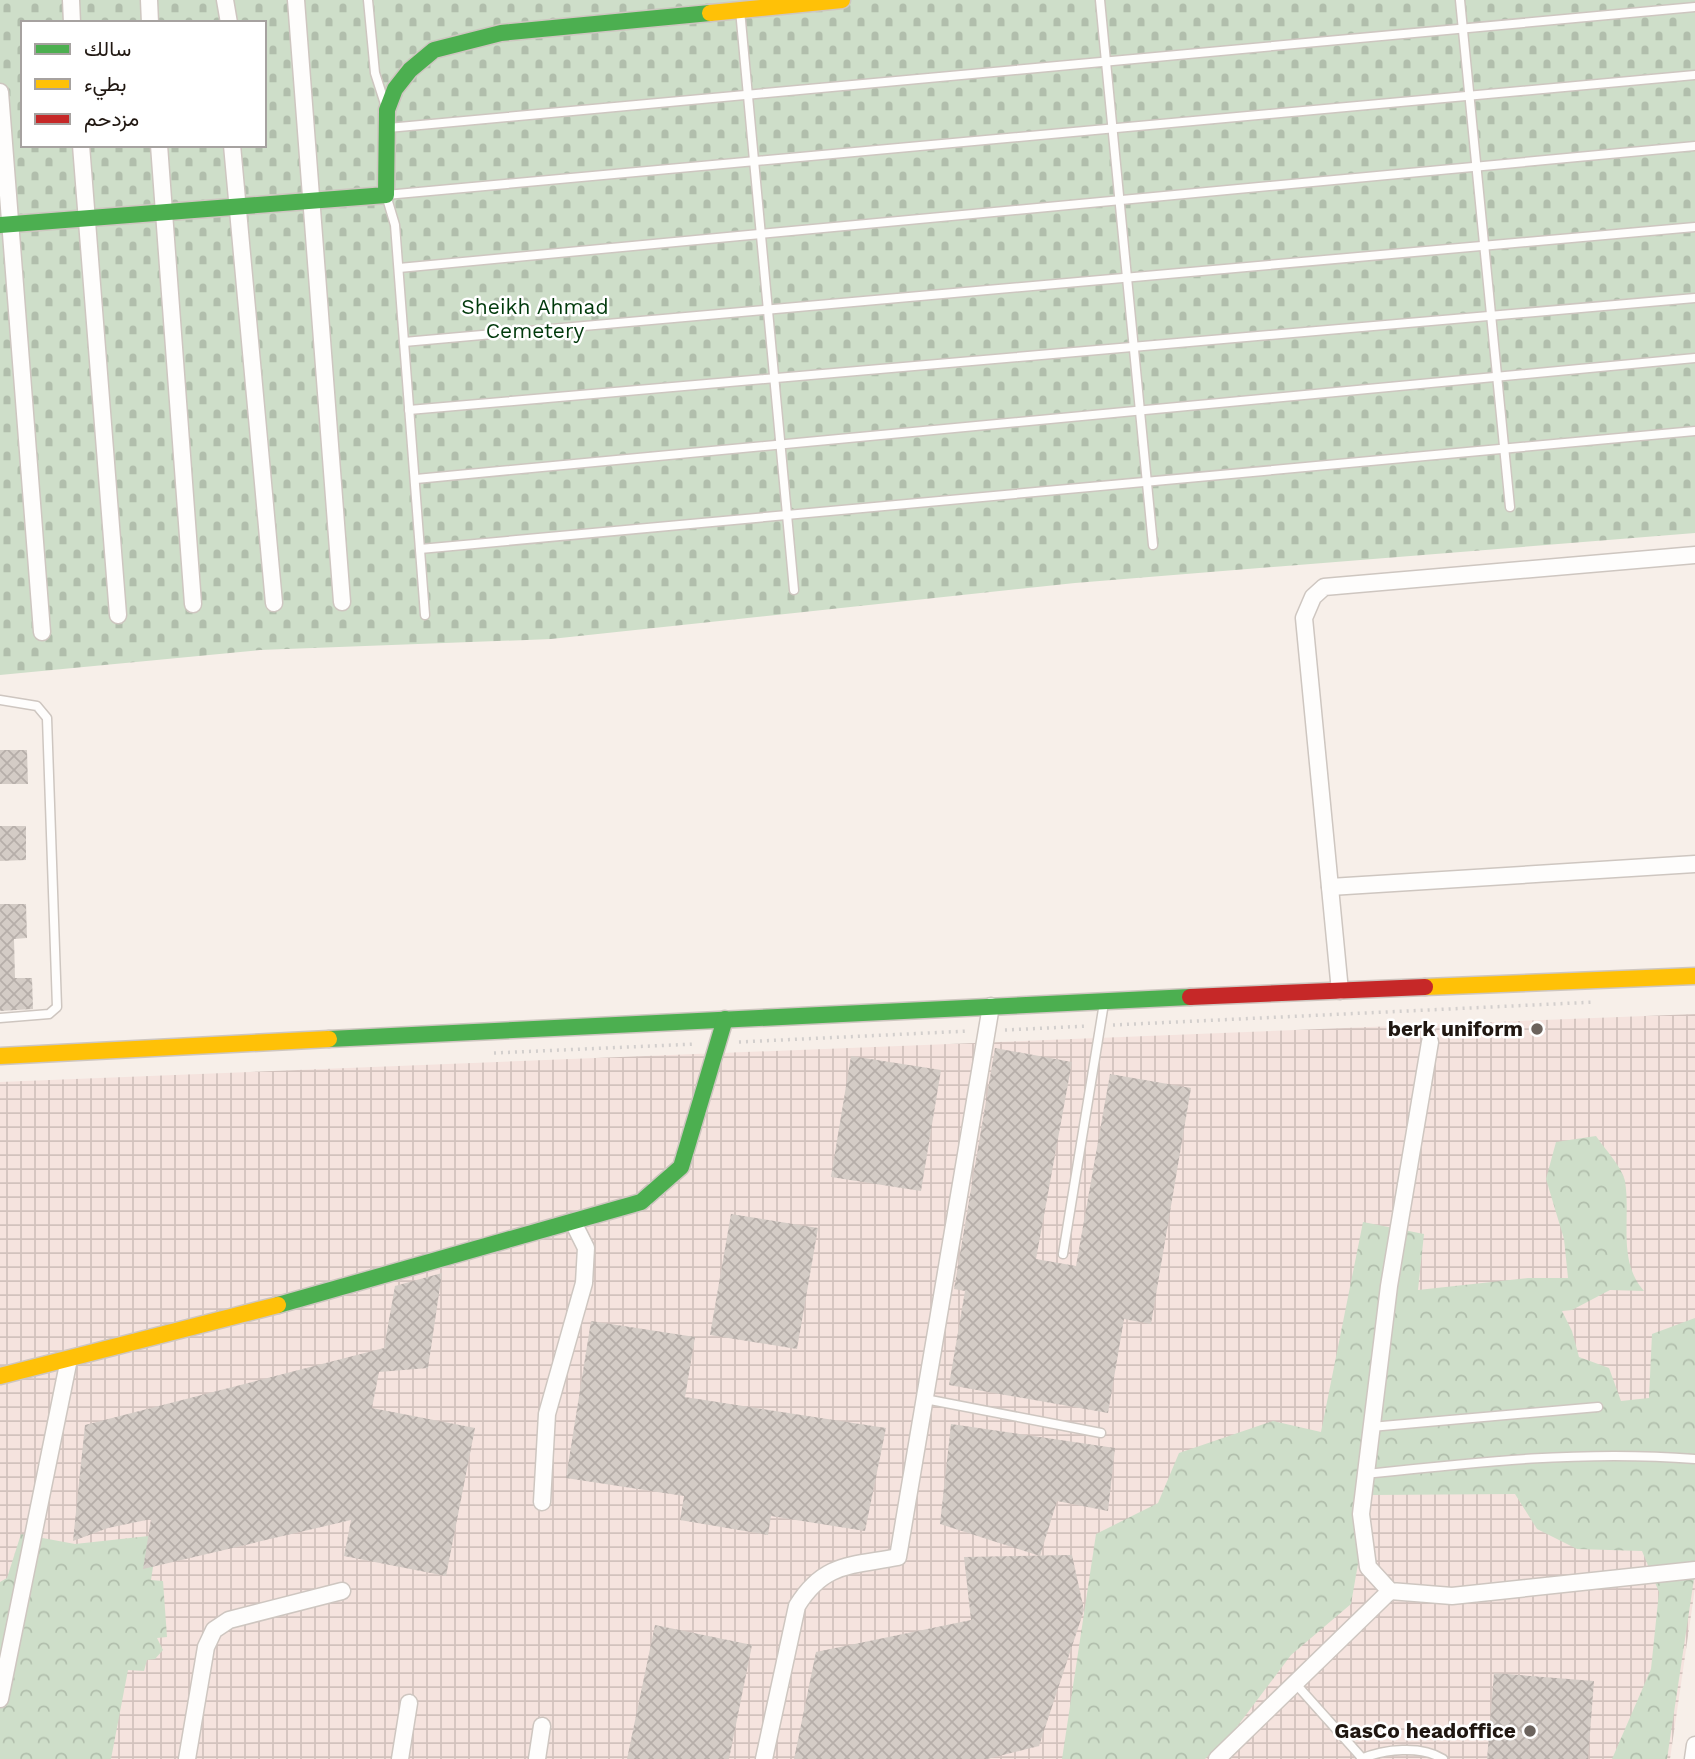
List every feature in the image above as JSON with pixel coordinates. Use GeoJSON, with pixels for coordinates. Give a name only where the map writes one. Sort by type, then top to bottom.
{"type":"FeatureCollection","features":[{"type":"Feature","properties":{"kind":"street"},"geometry":{"type":"LineString","coordinates":[[71,0],[72,21]]}},
{"type":"Feature","properties":{"kind":"street"},"geometry":{"type":"LineString","coordinates":[[149,0],[150,21]]}},
{"type":"Feature","properties":{"kind":"street"},"geometry":{"type":"LineString","coordinates":[[225,0],[229,21]]}},
{"type":"Feature","properties":{"kind":"street"},"geometry":{"type":"LineString","coordinates":[[296,0],[342,602]]}},
{"type":"Feature","properties":{"kind":"street"},"geometry":{"type":"LineString","coordinates":[[6,225],[386,195],[387,110],[395,89],[410,70],[434,50],[466,39],[501,33],[740,5],[842,0]]}},
{"type":"Feature","properties":{"kind":"street"},"geometry":{"type":"LineString","coordinates":[[0,92],[6,225],[42,632]]}},
{"type":"Feature","properties":{"kind":"street"},"geometry":{"type":"LineString","coordinates":[[81,147],[118,615]]}},
{"type":"Feature","properties":{"kind":"street"},"geometry":{"type":"LineString","coordinates":[[159,147],[193,604]]}},
{"type":"Feature","properties":{"kind":"street"},"geometry":{"type":"LineString","coordinates":[[232,147],[240,206],[274,603]]}},
{"type":"Feature","properties":{"kind":"street"},"geometry":{"type":"LineString","coordinates":[[1340,990],[1304,618],[1319,592],[1324,587],[1695,555]]}},
{"type":"Feature","properties":{"kind":"street"},"geometry":{"type":"LineString","coordinates":[[1330,887],[1695,864]]}},
{"type":"Feature","properties":{"kind":"street"},"geometry":{"type":"LineString","coordinates":[[0,1056],[1104,1000],[1695,976]]}},
{"type":"Feature","properties":{"kind":"street"},"geometry":{"type":"LineString","coordinates":[[764,1759],[797,1606],[809,1587],[823,1574],[898,1557],[991,1006]]}},
{"type":"Feature","properties":{"kind":"street"},"geometry":{"type":"LineString","coordinates":[[0,1376],[305,1298],[641,1202],[681,1167],[725,1019]]}},
{"type":"Feature","properties":{"kind":"street"},"geometry":{"type":"LineString","coordinates":[[1430,1042],[1389,1286],[1371,1427],[1361,1514],[1368,1567],[1390,1591],[1452,1596],[1695,1570]]}},
{"type":"Feature","properties":{"kind":"street"},"geometry":{"type":"LineString","coordinates":[[542,1502],[547,1414],[584,1283],[586,1248],[573,1222]]}},
{"type":"Feature","properties":{"kind":"street"},"geometry":{"type":"LineString","coordinates":[[0,1699],[69,1359]]}},
{"type":"Feature","properties":{"kind":"street"},"geometry":{"type":"LineString","coordinates":[[187,1759],[206,1647],[214,1630],[229,1620],[342,1591]]}},
{"type":"Feature","properties":{"kind":"street"},"geometry":{"type":"LineString","coordinates":[[1217,1759],[1390,1591]]}},
{"type":"Feature","properties":{"kind":"street"},"geometry":{"type":"LineString","coordinates":[[400,1759],[409,1703]]}},
{"type":"Feature","properties":{"kind":"street"},"geometry":{"type":"LineString","coordinates":[[537,1759],[542,1726]]}},
{"type":"Feature","properties":{"kind":"street"},"geometry":{"type":"LineString","coordinates":[[1693,1759],[1695,1745]]}},
{"type":"Feature","properties":{"kind":"lane"},"geometry":{"type":"LineString","coordinates":[[369,0],[375,73],[387,110]]}},
{"type":"Feature","properties":{"kind":"lane"},"geometry":{"type":"LineString","coordinates":[[1100,0],[1153,545]]}},
{"type":"Feature","properties":{"kind":"lane"},"geometry":{"type":"LineString","coordinates":[[1460,0],[1510,507]]}},
{"type":"Feature","properties":{"kind":"lane"},"geometry":{"type":"LineString","coordinates":[[740,5],[794,590]]}},
{"type":"Feature","properties":{"kind":"lane"},"geometry":{"type":"LineString","coordinates":[[388,128],[1695,7]]}},
{"type":"Feature","properties":{"kind":"lane"},"geometry":{"type":"LineString","coordinates":[[425,615],[399,268],[395,225],[386,195],[1695,75]]}},
{"type":"Feature","properties":{"kind":"lane"},"geometry":{"type":"LineString","coordinates":[[399,268],[1695,146]]}},
{"type":"Feature","properties":{"kind":"lane"},"geometry":{"type":"LineString","coordinates":[[404,342],[1695,227]]}},
{"type":"Feature","properties":{"kind":"lane"},"geometry":{"type":"LineString","coordinates":[[409,410],[1695,298]]}},
{"type":"Feature","properties":{"kind":"lane"},"geometry":{"type":"LineString","coordinates":[[416,479],[1695,358]]}},
{"type":"Feature","properties":{"kind":"lane"},"geometry":{"type":"LineString","coordinates":[[420,550],[1695,431]]}},
{"type":"Feature","properties":{"kind":"lane"},"geometry":{"type":"LineString","coordinates":[[0,700],[37,706],[47,718],[57,1007],[49,1014],[0,1018]]}},
{"type":"Feature","properties":{"kind":"lane"},"geometry":{"type":"LineString","coordinates":[[1063,1254],[1104,1000]]}},
{"type":"Feature","properties":{"kind":"lane"},"geometry":{"type":"LineString","coordinates":[[925,1398],[1101,1433]]}},
{"type":"Feature","properties":{"kind":"lane"},"geometry":{"type":"LineString","coordinates":[[1371,1427],[1598,1407]]}},
{"type":"Feature","properties":{"kind":"lane"},"geometry":{"type":"LineString","coordinates":[[1366,1474],[1532,1458],[1628,1453],[1695,1459]]}},
{"type":"Feature","properties":{"kind":"lane"},"geometry":{"type":"LineString","coordinates":[[1296,1683],[1361,1758],[1397,1750],[1433,1753],[1443,1759]]}},
{"type":"Feature","properties":{"kind":"path"},"geometry":{"type":"LineString","coordinates":[[482,1053],[1598,1002]]}},
{"type":"Feature","properties":{"kind":"shaded area"},"geometry":{"type":"Polygon","coordinates":[[[1695,1014],[1695,1588],[1670,1759],[0,1759],[0,1082],[1695,1014]]]}},
{"type":"Feature","properties":{"kind":"green space","name":"Sheikh Ahmad Cemetery"},"geometry":{"type":"Polygon","coordinates":[[[0,0],[1695,0],[1695,533],[1075,583],[551,639],[260,650],[0,675],[0,0]]]}},
{"type":"Feature","properties":{"kind":"green space"},"geometry":{"type":"Polygon","coordinates":[[[1596,1136],[1617,1164],[1625,1181],[1630,1266],[1644,1291],[1610,1290],[1572,1310],[1562,1311],[1572,1331],[1579,1357],[1609,1368],[1621,1401],[1649,1398],[1652,1334],[1695,1318],[1695,1572],[1667,1759],[1612,1759],[1651,1669],[1659,1592],[1642,1551],[1577,1549],[1537,1529],[1515,1494],[1370,1495],[1351,1604],[1291,1655],[1233,1732],[1205,1759],[1062,1759],[1096,1534],[1158,1503],[1179,1453],[1273,1421],[1321,1432],[1363,1222],[1424,1234],[1418,1290],[1528,1278],[1568,1278],[1564,1239],[1546,1179],[1556,1142],[1596,1136]]]}},
{"type":"Feature","properties":{"kind":"green space"},"geometry":{"type":"Polygon","coordinates":[[[21,1534],[75,1544],[158,1535],[151,1580],[163,1581],[167,1637],[157,1638],[163,1650],[155,1659],[147,1660],[144,1671],[128,1670],[111,1759],[0,1759],[0,1582],[7,1578],[21,1534]]]}},
{"type":"Feature","properties":{"kind":"building"},"geometry":{"type":"Polygon","coordinates":[[[0,750],[27,750],[28,784],[0,784],[0,750]]]}},
{"type":"Feature","properties":{"kind":"building"},"geometry":{"type":"Polygon","coordinates":[[[0,826],[26,826],[26,860],[0,861],[0,826]]]}},
{"type":"Feature","properties":{"kind":"building"},"geometry":{"type":"Polygon","coordinates":[[[0,904],[26,904],[27,938],[14,939],[15,978],[32,978],[33,1009],[0,1011],[0,904]]]}},
{"type":"Feature","properties":{"kind":"building"},"geometry":{"type":"Polygon","coordinates":[[[995,1048],[1072,1062],[1036,1259],[1076,1266],[1110,1074],[1191,1088],[1151,1324],[1124,1319],[1108,1413],[949,1385],[965,1291],[954,1289],[995,1048]]]}},
{"type":"Feature","properties":{"kind":"building"},"geometry":{"type":"Polygon","coordinates":[[[851,1056],[941,1070],[921,1191],[831,1177],[851,1056]]]}},
{"type":"Feature","properties":{"kind":"building"},"geometry":{"type":"Polygon","coordinates":[[[731,1214],[818,1228],[797,1349],[710,1335],[731,1214]]]}},
{"type":"Feature","properties":{"kind":"building"},"geometry":{"type":"Polygon","coordinates":[[[442,1273],[428,1368],[379,1372],[372,1408],[475,1428],[446,1576],[344,1556],[351,1520],[143,1569],[151,1519],[108,1528],[73,1541],[85,1425],[384,1348],[395,1286],[442,1273]]]}},
{"type":"Feature","properties":{"kind":"building"},"geometry":{"type":"Polygon","coordinates":[[[591,1321],[695,1337],[685,1397],[886,1428],[865,1531],[771,1516],[768,1535],[680,1520],[684,1496],[566,1478],[591,1321]]]}},
{"type":"Feature","properties":{"kind":"building"},"geometry":{"type":"Polygon","coordinates":[[[951,1424],[1115,1448],[1108,1511],[1057,1501],[1040,1556],[940,1524],[951,1424]]]}},
{"type":"Feature","properties":{"kind":"building"},"geometry":{"type":"Polygon","coordinates":[[[1072,1555],[1084,1610],[1039,1746],[987,1759],[794,1759],[816,1652],[971,1620],[964,1557],[1072,1555]]]}},
{"type":"Feature","properties":{"kind":"building"},"geometry":{"type":"Polygon","coordinates":[[[655,1625],[752,1645],[729,1759],[627,1759],[655,1625]]]}},
{"type":"Feature","properties":{"kind":"building"},"geometry":{"type":"Polygon","coordinates":[[[1494,1673],[1594,1681],[1588,1759],[1487,1759],[1494,1673]]]}},
{"type":"Feature","properties":{"kind":"traffic: fast"},"geometry":{"type":"LineString","coordinates":[[0,225],[386,195],[387,110],[395,89],[410,70],[434,50],[501,33],[710,13]]}},
{"type":"Feature","properties":{"kind":"traffic: fast"},"geometry":{"type":"LineString","coordinates":[[329,1039],[1190,997]]}},
{"type":"Feature","properties":{"kind":"traffic: fast"},"geometry":{"type":"LineString","coordinates":[[278,1305],[641,1202],[681,1167],[725,1019]]}},
{"type":"Feature","properties":{"kind":"traffic: slow"},"geometry":{"type":"LineString","coordinates":[[710,13],[842,0]]}},
{"type":"Feature","properties":{"kind":"traffic: slow"},"geometry":{"type":"LineString","coordinates":[[1425,987],[1695,976]]}},
{"type":"Feature","properties":{"kind":"traffic: slow"},"geometry":{"type":"LineString","coordinates":[[0,1056],[329,1039]]}},
{"type":"Feature","properties":{"kind":"traffic: slow"},"geometry":{"type":"LineString","coordinates":[[0,1376],[278,1305]]}},
{"type":"Feature","properties":{"kind":"traffic: jam"},"geometry":{"type":"LineString","coordinates":[[1190,997],[1425,987]]}},
{"type":"Feature","properties":{"kind":"place","name":"berk uniform"},"geometry":{"type":"Point","coordinates":[1537,1029]}},
{"type":"Feature","properties":{"kind":"place","name":"GasCo headoffice"},"geometry":{"type":"Point","coordinates":[1530,1731]}}]}
